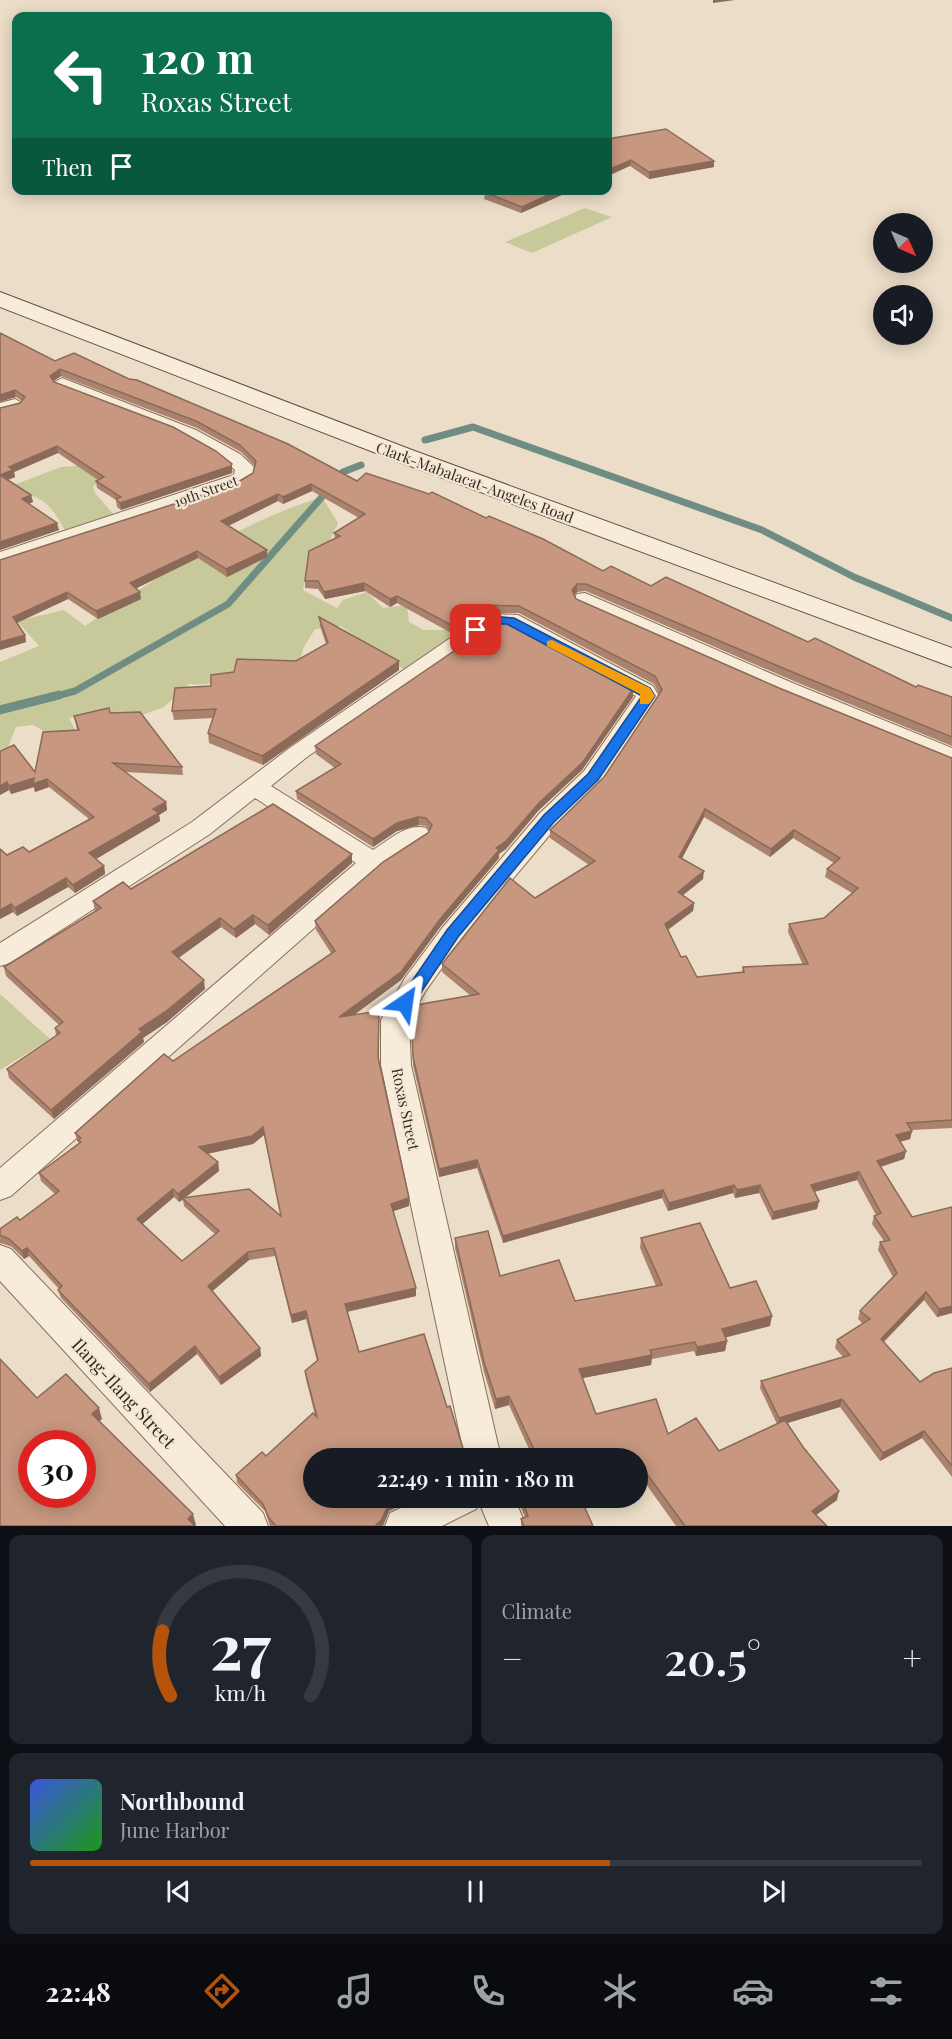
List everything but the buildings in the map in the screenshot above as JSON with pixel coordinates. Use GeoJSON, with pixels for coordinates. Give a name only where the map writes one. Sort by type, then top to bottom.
{"type":"FeatureCollection","features":[{"type":"Feature","properties":{"kind":"main road","name":"Clark-Mabalacat-Angeles Road"},"geometry":{"type":"LineString","coordinates":[[0,299],[381,447],[952,658]]}},
{"type":"Feature","properties":{"kind":"street","name":"19th Street"},"geometry":{"type":"LineString","coordinates":[[0,559],[226,486],[243,477],[245,469],[241,462],[197,438],[62,383]]}},
{"type":"Feature","properties":{"kind":"street"},"geometry":{"type":"LineString","coordinates":[[585,599],[777,684],[952,757]]}},
{"type":"Feature","properties":{"kind":"street","name":"Roxas Street"},"geometry":{"type":"LineString","coordinates":[[254,786],[369,703],[492,620],[510,620],[645,691],[648,696],[593,777],[549,819],[452,934],[415,985],[395,1020],[396,1065],[481,1448]]}},
{"type":"Feature","properties":{"kind":"street"},"geometry":{"type":"LineString","coordinates":[[0,956],[201,828],[254,786],[373,862]]}},
{"type":"Feature","properties":{"kind":"street"},"geometry":{"type":"LineString","coordinates":[[0,1187],[373,862],[417,834]]}},
{"type":"Feature","properties":{"kind":"street","name":"Ilang-Ilang Street"},"geometry":{"type":"LineString","coordinates":[[0,1259],[250,1526]]}},
{"type":"Feature","properties":{"kind":"street"},"geometry":{"type":"LineString","coordinates":[[404,1526],[441,1508]]}},
{"type":"Feature","properties":{"kind":"street"},"geometry":{"type":"LineString","coordinates":[[500,1508],[508,1526]]}},
{"type":"Feature","properties":{"kind":"green space"},"geometry":{"type":"Polygon","coordinates":[[[585,208],[612,217],[532,253],[505,242],[585,208]]]}},
{"type":"Feature","properties":{"kind":"green space"},"geometry":{"type":"Polygon","coordinates":[[[87,465],[102,482],[93,486],[95,493],[114,515],[67,534],[55,514],[43,502],[28,494],[6,488],[61,467],[87,465]]]}},
{"type":"Feature","properties":{"kind":"green space"},"geometry":{"type":"Polygon","coordinates":[[[322,497],[338,523],[324,553],[305,580],[303,590],[337,608],[343,600],[367,592],[383,608],[407,605],[409,622],[424,630],[465,630],[409,673],[341,626],[315,629],[304,647],[297,669],[235,666],[232,680],[189,684],[164,707],[134,718],[98,711],[69,718],[78,735],[56,738],[33,725],[16,727],[8,747],[0,749],[0,662],[39,646],[17,621],[64,610],[85,626],[170,570],[229,536],[290,508],[322,497]]]}},
{"type":"Feature","properties":{"kind":"green space"},"geometry":{"type":"Polygon","coordinates":[[[0,994],[50,1039],[0,1070],[0,994]]]}},
{"type":"Feature","properties":{"kind":"waterway"},"geometry":{"type":"LineString","coordinates":[[425,440],[473,427],[762,530],[854,577],[952,618]]}},
{"type":"Feature","properties":{"kind":"waterway"},"geometry":{"type":"LineString","coordinates":[[336,480],[343,472],[361,465]]}},
{"type":"Feature","properties":{"kind":"waterway"},"geometry":{"type":"LineString","coordinates":[[53,697],[75,691],[228,604],[328,490]]}},
{"type":"Feature","properties":{"kind":"waterway"},"geometry":{"type":"LineString","coordinates":[[0,710],[59,695]]}},
{"type":"Feature","properties":{"kind":"slow traffic"},"geometry":{"type":"LineString","coordinates":[[552,643],[645,691],[648,696],[644,701]]}},
{"type":"Feature","properties":{"kind":"route"},"geometry":{"type":"LineString","coordinates":[[405,1003],[415,985],[452,934],[549,819],[593,777],[648,696],[645,691],[510,620],[492,620],[476,630]]}}]}
